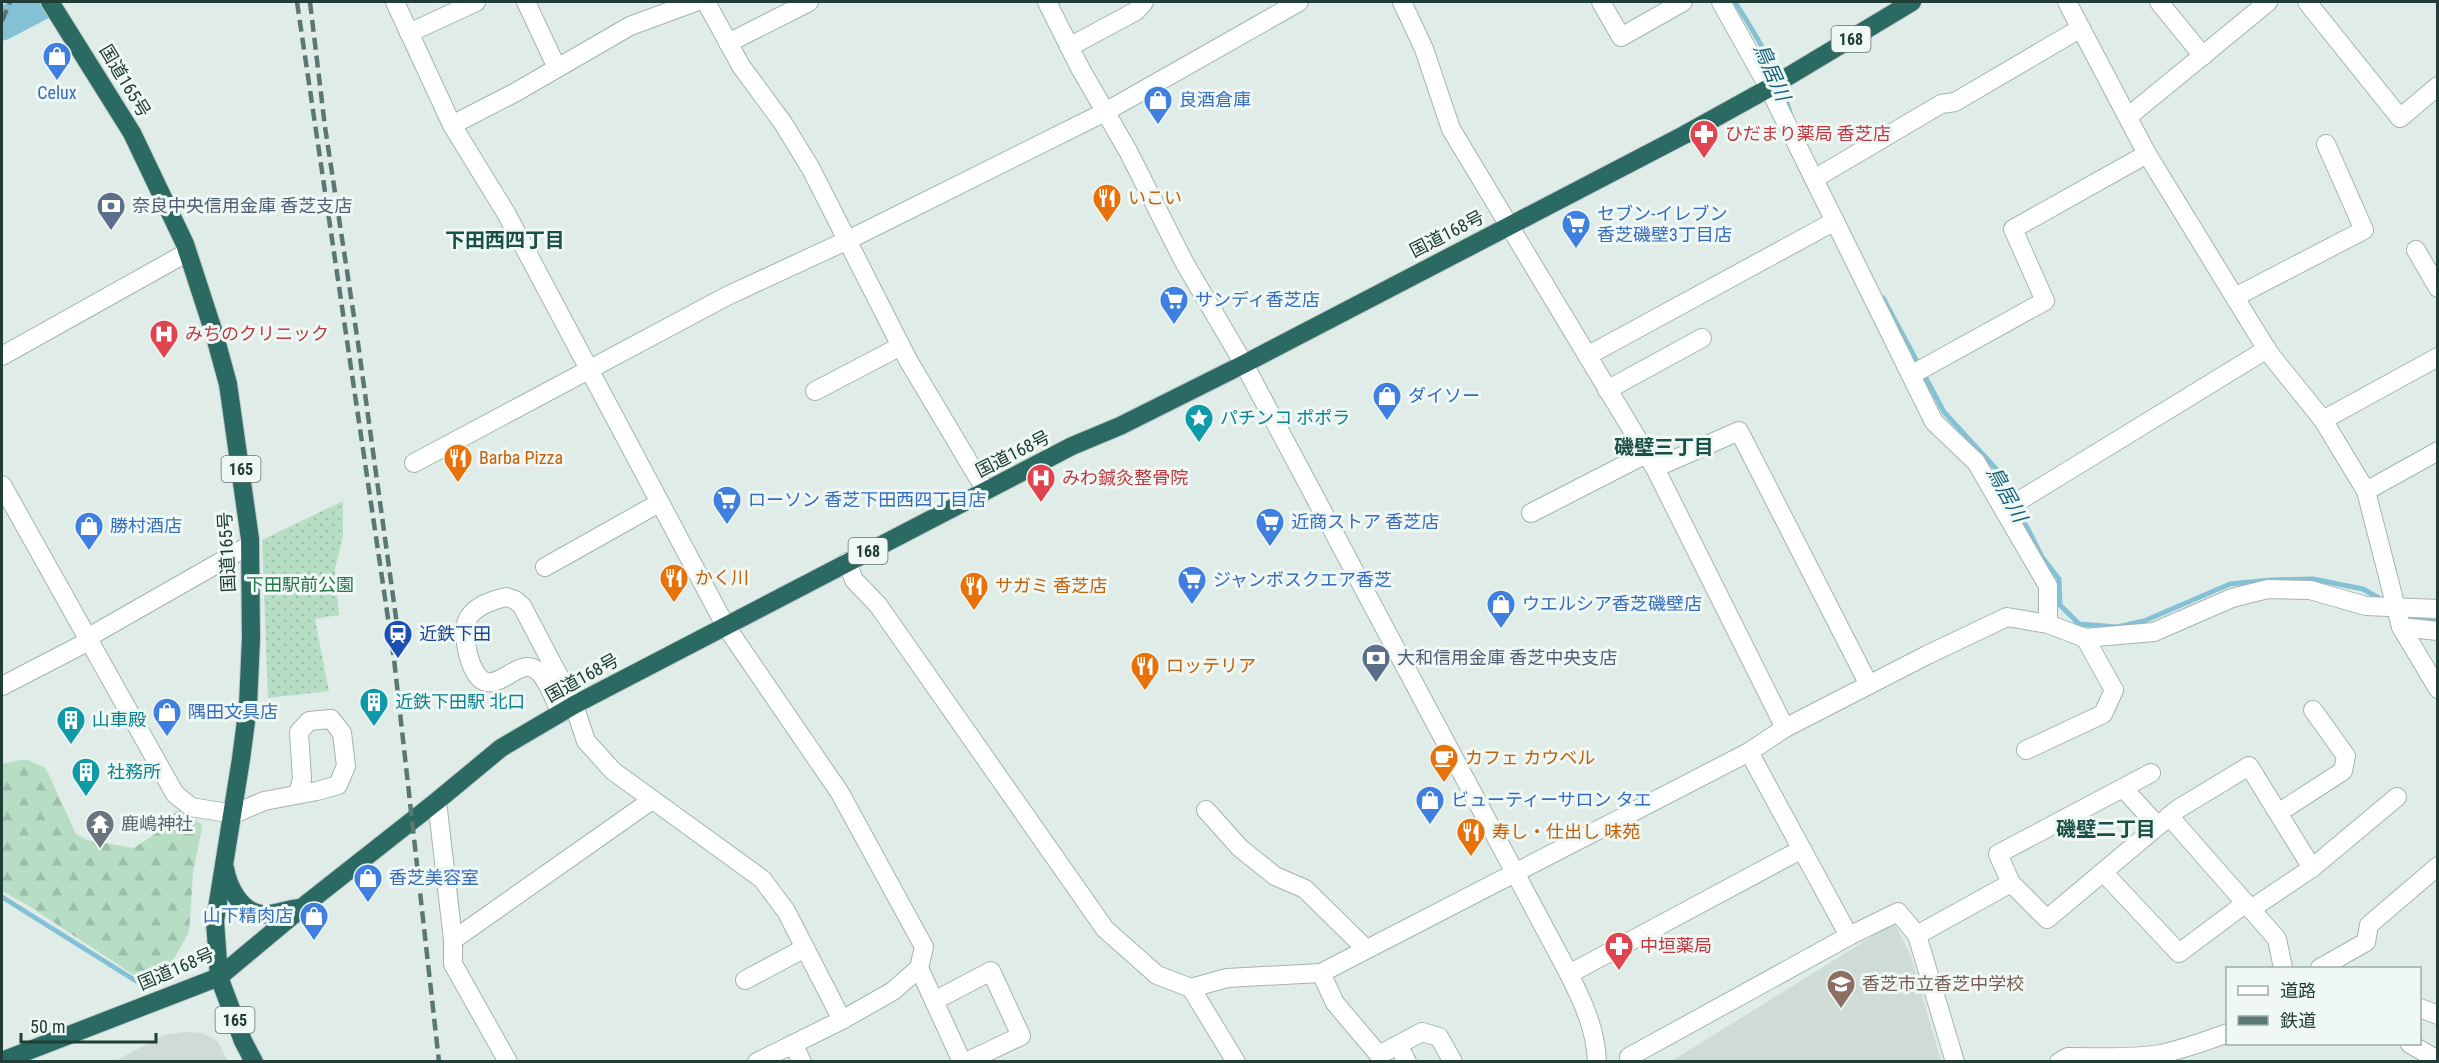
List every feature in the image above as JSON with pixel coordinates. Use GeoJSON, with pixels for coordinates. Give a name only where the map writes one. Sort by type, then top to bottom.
{"type":"FeatureCollection","features":[{"type":"Feature","properties":{"kind":"highway","name":"国道165号"},"geometry":{"type":"LineString","coordinates":[[50,2],[132,133],[188,252],[228,384],[250,545],[251,638],[248,706],[234,814],[215,921],[219,976],[243,1041],[254,1062]]}},
{"type":"Feature","properties":{"kind":"highway","name":"国道168号"},"geometry":{"type":"LineString","coordinates":[[2,1061],[219,976],[501,748],[567,709],[1072,446],[1120,426],[1244,364],[1508,226],[1769,88],[1912,2]]}},
{"type":"Feature","properties":{"kind":"highway"},"geometry":{"type":"LineString","coordinates":[[224,866],[227,883],[247,909],[261,914],[303,907]]}},
{"type":"Feature","properties":{"kind":"street"},"geometry":{"type":"LineString","coordinates":[[395,2],[452,125],[493,189],[725,625],[840,793],[924,947],[919,968],[893,991],[842,1020],[757,1062]]}},
{"type":"Feature","properties":{"kind":"street"},"geometry":{"type":"LineString","coordinates":[[410,33],[476,2]]}},
{"type":"Feature","properties":{"kind":"street"},"geometry":{"type":"LineString","coordinates":[[526,2],[557,68]]}},
{"type":"Feature","properties":{"kind":"street"},"geometry":{"type":"LineString","coordinates":[[452,125],[630,26],[695,2]]}},
{"type":"Feature","properties":{"kind":"street"},"geometry":{"type":"LineString","coordinates":[[706,2],[741,66],[795,142],[848,240],[901,346],[986,491]]}},
{"type":"Feature","properties":{"kind":"street"},"geometry":{"type":"LineString","coordinates":[[728,43],[809,2]]}},
{"type":"Feature","properties":{"kind":"street"},"geometry":{"type":"LineString","coordinates":[[1047,2],[1185,262],[1244,364],[1569,974],[1587,1009],[1597,1055],[1631,1059],[1849,936],[1898,912],[1917,935],[1955,1062]]}},
{"type":"Feature","properties":{"kind":"street"},"geometry":{"type":"LineString","coordinates":[[1069,46],[1136,11],[1144,2]]}},
{"type":"Feature","properties":{"kind":"street"},"geometry":{"type":"LineString","coordinates":[[414,463],[727,296],[848,240],[1105,112],[1299,2]]}},
{"type":"Feature","properties":{"kind":"street"},"geometry":{"type":"LineString","coordinates":[[1402,2],[1424,48],[1451,129],[1651,461],[1785,728]]}},
{"type":"Feature","properties":{"kind":"street"},"geometry":{"type":"LineString","coordinates":[[1601,2],[1621,38],[1683,2]]}},
{"type":"Feature","properties":{"kind":"street"},"geometry":{"type":"LineString","coordinates":[[1721,2],[1769,88],[1934,422],[1976,462],[2048,586],[2048,624]]}},
{"type":"Feature","properties":{"kind":"street"},"geometry":{"type":"LineString","coordinates":[[2067,2],[2147,154],[2267,348],[2323,420],[2366,491],[2401,627],[2438,689]]}},
{"type":"Feature","properties":{"kind":"street"},"geometry":{"type":"LineString","coordinates":[[2159,2],[2204,56]]}},
{"type":"Feature","properties":{"kind":"street"},"geometry":{"type":"LineString","coordinates":[[2129,116],[2268,2]]}},
{"type":"Feature","properties":{"kind":"street"},"geometry":{"type":"LineString","coordinates":[[2307,2],[2400,118],[2438,86]]}},
{"type":"Feature","properties":{"kind":"street"},"geometry":{"type":"LineString","coordinates":[[1814,178],[1941,104],[1955,102],[2081,27]]}},
{"type":"Feature","properties":{"kind":"street"},"geometry":{"type":"LineString","coordinates":[[2235,297],[2364,230],[2326,144]]}},
{"type":"Feature","properties":{"kind":"street"},"geometry":{"type":"LineString","coordinates":[[1911,375],[2046,301],[2013,229],[2147,154]]}},
{"type":"Feature","properties":{"kind":"street"},"geometry":{"type":"LineString","coordinates":[[1587,356],[1835,221]]}},
{"type":"Feature","properties":{"kind":"street"},"geometry":{"type":"LineString","coordinates":[[2416,250],[2438,288]]}},
{"type":"Feature","properties":{"kind":"street"},"geometry":{"type":"LineString","coordinates":[[2,356],[188,252]]}},
{"type":"Feature","properties":{"kind":"street"},"geometry":{"type":"LineString","coordinates":[[1607,390],[1702,339]]}},
{"type":"Feature","properties":{"kind":"street"},"geometry":{"type":"LineString","coordinates":[[815,391],[901,346]]}},
{"type":"Feature","properties":{"kind":"street"},"geometry":{"type":"LineString","coordinates":[[2004,510],[2267,348]]}},
{"type":"Feature","properties":{"kind":"street"},"geometry":{"type":"LineString","coordinates":[[2323,420],[2438,357]]}},
{"type":"Feature","properties":{"kind":"street"},"geometry":{"type":"LineString","coordinates":[[1531,513],[1651,461],[1739,431],[1869,685]]}},
{"type":"Feature","properties":{"kind":"street"},"geometry":{"type":"LineString","coordinates":[[2366,491],[2438,451]]}},
{"type":"Feature","properties":{"kind":"street"},"geometry":{"type":"LineString","coordinates":[[2,485],[175,794],[191,807],[234,814],[264,801],[298,793]]}},
{"type":"Feature","properties":{"kind":"street"},"geometry":{"type":"LineString","coordinates":[[545,567],[659,503]]}},
{"type":"Feature","properties":{"kind":"street"},"geometry":{"type":"LineString","coordinates":[[2,686],[250,545]]}},
{"type":"Feature","properties":{"kind":"street"},"geometry":{"type":"LineString","coordinates":[[848,562],[854,580],[878,605],[1105,929],[1157,975],[1191,988],[1227,978],[1321,973],[1749,752],[1785,728],[2007,617],[2048,624],[2085,638],[2154,632],[2232,598],[2268,589],[2310,590],[2366,606],[2438,609]]}},
{"type":"Feature","properties":{"kind":"street"},"geometry":{"type":"LineString","coordinates":[[567,709],[522,606],[506,597],[476,610],[467,620],[465,630],[471,667],[475,674],[487,682],[495,681],[520,669],[528,667],[535,669],[567,709],[586,741],[613,771],[762,879],[786,911],[842,1020]]}},
{"type":"Feature","properties":{"kind":"street"},"geometry":{"type":"LineString","coordinates":[[2401,627],[2438,631]]}},
{"type":"Feature","properties":{"kind":"street"},"geometry":{"type":"LineString","coordinates":[[2026,750],[2103,714],[2114,690],[2085,638]]}},
{"type":"Feature","properties":{"kind":"street"},"geometry":{"type":"LineString","coordinates":[[2278,813],[2343,771],[2346,756],[2313,710]]}},
{"type":"Feature","properties":{"kind":"street"},"geometry":{"type":"LineString","coordinates":[[1749,752],[1849,936]]}},
{"type":"Feature","properties":{"kind":"street"},"geometry":{"type":"LineString","coordinates":[[2151,773],[1998,854],[2011,883],[2047,919],[2178,809],[2249,766],[2312,868]]}},
{"type":"Feature","properties":{"kind":"street"},"geometry":{"type":"LineString","coordinates":[[2123,788],[2163,821],[2248,906],[2277,939],[2283,967]]}},
{"type":"Feature","properties":{"kind":"street"},"geometry":{"type":"LineString","coordinates":[[2103,872],[2179,953],[2248,906],[2312,868],[2397,797]]}},
{"type":"Feature","properties":{"kind":"street"},"geometry":{"type":"LineString","coordinates":[[453,940],[652,800]]}},
{"type":"Feature","properties":{"kind":"street"},"geometry":{"type":"LineString","coordinates":[[437,801],[453,940],[453,964],[508,1062]]}},
{"type":"Feature","properties":{"kind":"street"},"geometry":{"type":"LineString","coordinates":[[1206,810],[1240,848],[1275,876],[1305,889],[1366,949]]}},
{"type":"Feature","properties":{"kind":"street"},"geometry":{"type":"LineString","coordinates":[[1569,974],[1802,849]]}},
{"type":"Feature","properties":{"kind":"street"},"geometry":{"type":"LineString","coordinates":[[2323,967],[2366,942],[2370,925],[2438,866]]}},
{"type":"Feature","properties":{"kind":"street"},"geometry":{"type":"LineString","coordinates":[[1917,935],[2011,883]]}},
{"type":"Feature","properties":{"kind":"street"},"geometry":{"type":"LineString","coordinates":[[745,980],[805,948]]}},
{"type":"Feature","properties":{"kind":"street"},"geometry":{"type":"LineString","coordinates":[[919,968],[934,1001],[964,1062],[1021,1036],[991,971],[934,1001]]}},
{"type":"Feature","properties":{"kind":"street"},"geometry":{"type":"LineString","coordinates":[[1321,973],[1335,1004],[1379,1055],[1422,1032],[1439,1036],[1453,1062]]}},
{"type":"Feature","properties":{"kind":"street"},"geometry":{"type":"LineString","coordinates":[[1191,988],[1236,1062]]}},
{"type":"Feature","properties":{"kind":"street"},"geometry":{"type":"LineString","coordinates":[[2421,1008],[2438,1015]]}},
{"type":"Feature","properties":{"kind":"street"},"geometry":{"type":"LineString","coordinates":[[2060,1062],[2068,1057],[2136,1057],[2161,1054],[2226,1034]]}},
{"type":"Feature","properties":{"kind":"street"},"geometry":{"type":"LineString","coordinates":[[793,1044],[802,1062]]}},
{"type":"Feature","properties":{"kind":"street"},"geometry":{"type":"LineString","coordinates":[[1398,1045],[1407,1062]]}},
{"type":"Feature","properties":{"kind":"street"},"geometry":{"type":"LineString","coordinates":[[2412,1045],[2438,1060]]}},
{"type":"Feature","properties":{"kind":"shaded area","name":"香芝市立香芝中学校"},"geometry":{"type":"Polygon","coordinates":[[[1894,923],[1911,956],[1941,1061],[1670,1062],[1894,923]]]}},
{"type":"Feature","properties":{"kind":"shaded area"},"geometry":{"type":"Polygon","coordinates":[[[184,1032],[203,1033],[218,1042],[228,1061],[115,1061],[164,1035],[184,1032]]]}},
{"type":"Feature","properties":{"kind":"green space","name":"下田駅前公園"},"geometry":{"type":"Polygon","coordinates":[[[343,501],[343,536],[335,569],[339,615],[315,619],[329,691],[268,698],[262,540],[343,501]]]}},
{"type":"Feature","properties":{"kind":"green space","name":"鹿嶋神社"},"geometry":{"type":"Polygon","coordinates":[[[28,760],[45,768],[76,834],[87,840],[134,848],[155,834],[176,811],[183,810],[201,824],[193,873],[189,932],[161,982],[149,984],[144,982],[29,906],[2,891],[2,764],[28,760]]]}},
{"type":"Feature","properties":{"kind":"waterway","name":"鳥居川"},"geometry":{"type":"LineString","coordinates":[[2,24],[44,2]]}},
{"type":"Feature","properties":{"kind":"waterway","name":"鳥居川"},"geometry":{"type":"LineString","coordinates":[[1735,2],[1767,56],[1791,116]]}},
{"type":"Feature","properties":{"kind":"waterway","name":"鳥居川"},"geometry":{"type":"LineString","coordinates":[[1883,298],[1944,412],[1998,471],[2009,503],[2027,527],[2042,557],[2059,579],[2060,605],[2079,624],[2117,627],[2144,621],[2230,584],[2271,580],[2313,579],[2363,589],[2384,601]]}},
{"type":"Feature","properties":{"kind":"waterway","name":"鳥居川"},"geometry":{"type":"LineString","coordinates":[[2408,614],[2419,620],[2438,622]]}},
{"type":"Feature","properties":{"kind":"waterway"},"geometry":{"type":"LineString","coordinates":[[2,897],[144,986]]}},
{"type":"Feature","properties":{"kind":"railway"},"geometry":{"type":"LineString","coordinates":[[2,21],[10,2]]}},
{"type":"Feature","properties":{"kind":"railway"},"geometry":{"type":"LineString","coordinates":[[297,2],[394,659],[439,1062]]}},
{"type":"Feature","properties":{"kind":"railway"},"geometry":{"type":"LineString","coordinates":[[310,2],[325,127],[397,625]]}},
{"type":"Feature","properties":{"kind":"place","name":"Celux"},"geometry":{"type":"Point","coordinates":[57,82]}},
{"type":"Feature","properties":{"kind":"place","name":"良酒倉庫"},"geometry":{"type":"Point","coordinates":[1158,126]}},
{"type":"Feature","properties":{"kind":"place","name":"ひだまり薬局 香芝店"},"geometry":{"type":"Point","coordinates":[1704,160]}},
{"type":"Feature","properties":{"kind":"place","name":"いこい"},"geometry":{"type":"Point","coordinates":[1107,224]}},
{"type":"Feature","properties":{"kind":"place","name":"奈良中央信用金庫 香芝支店"},"geometry":{"type":"Point","coordinates":[111,232]}},
{"type":"Feature","properties":{"kind":"place","name":"セブン-イレブン 香芝磯壁3丁目店"},"geometry":{"type":"Point","coordinates":[1576,250]}},
{"type":"Feature","properties":{"kind":"place","name":"サンディ香芝店"},"geometry":{"type":"Point","coordinates":[1174,326]}},
{"type":"Feature","properties":{"kind":"place","name":"みちのクリニック"},"geometry":{"type":"Point","coordinates":[164,360]}},
{"type":"Feature","properties":{"kind":"place","name":"ダイソー"},"geometry":{"type":"Point","coordinates":[1387,422]}},
{"type":"Feature","properties":{"kind":"place","name":"パチンコ ポポラ"},"geometry":{"type":"Point","coordinates":[1199,444]}},
{"type":"Feature","properties":{"kind":"place","name":"Barba Pizza"},"geometry":{"type":"Point","coordinates":[458,484]}},
{"type":"Feature","properties":{"kind":"place","name":"みわ鍼灸整骨院"},"geometry":{"type":"Point","coordinates":[1041,504]}},
{"type":"Feature","properties":{"kind":"place","name":"ローソン 香芝下田西四丁目店"},"geometry":{"type":"Point","coordinates":[727,526]}},
{"type":"Feature","properties":{"kind":"place","name":"近商ストア 香芝店"},"geometry":{"type":"Point","coordinates":[1270,548]}},
{"type":"Feature","properties":{"kind":"place","name":"勝村酒店"},"geometry":{"type":"Point","coordinates":[89,552]}},
{"type":"Feature","properties":{"kind":"place","name":"かく川"},"geometry":{"type":"Point","coordinates":[674,604]}},
{"type":"Feature","properties":{"kind":"place","name":"ジャンボスクエア香芝"},"geometry":{"type":"Point","coordinates":[1192,606]}},
{"type":"Feature","properties":{"kind":"place","name":"サガミ 香芝店"},"geometry":{"type":"Point","coordinates":[974,612]}},
{"type":"Feature","properties":{"kind":"place","name":"ウエルシア香芝磯壁店"},"geometry":{"type":"Point","coordinates":[1501,630]}},
{"type":"Feature","properties":{"kind":"place","name":"近鉄下田"},"geometry":{"type":"Point","coordinates":[398,660]}},
{"type":"Feature","properties":{"kind":"place","name":"大和信用金庫 香芝中央支店"},"geometry":{"type":"Point","coordinates":[1376,684]}},
{"type":"Feature","properties":{"kind":"place","name":"ロッテリア"},"geometry":{"type":"Point","coordinates":[1145,692]}},
{"type":"Feature","properties":{"kind":"place","name":"近鉄下田駅 北口"},"geometry":{"type":"Point","coordinates":[374,728]}},
{"type":"Feature","properties":{"kind":"place","name":"隅田文具店"},"geometry":{"type":"Point","coordinates":[167,738]}},
{"type":"Feature","properties":{"kind":"place","name":"山車殿"},"geometry":{"type":"Point","coordinates":[71,746]}},
{"type":"Feature","properties":{"kind":"place","name":"カフェ カウベル"},"geometry":{"type":"Point","coordinates":[1444,784]}},
{"type":"Feature","properties":{"kind":"place","name":"社務所"},"geometry":{"type":"Point","coordinates":[86,798]}},
{"type":"Feature","properties":{"kind":"place","name":"ビューティーサロン タエ"},"geometry":{"type":"Point","coordinates":[1430,826]}},
{"type":"Feature","properties":{"kind":"place","name":"鹿嶋神社"},"geometry":{"type":"Point","coordinates":[100,850]}},
{"type":"Feature","properties":{"kind":"place","name":"寿し・仕出し 味苑"},"geometry":{"type":"Point","coordinates":[1471,858]}},
{"type":"Feature","properties":{"kind":"place","name":"香芝美容室"},"geometry":{"type":"Point","coordinates":[368,904]}},
{"type":"Feature","properties":{"kind":"place","name":"山下精肉店"},"geometry":{"type":"Point","coordinates":[314,942]}},
{"type":"Feature","properties":{"kind":"place","name":"中垣薬局"},"geometry":{"type":"Point","coordinates":[1619,972]}},
{"type":"Feature","properties":{"kind":"place","name":"香芝市立香芝中学校"},"geometry":{"type":"Point","coordinates":[1841,1010]}},
{"type":"Feature","properties":{"kind":"district","name":"下田西四丁目"},"geometry":{"type":"Point","coordinates":[505,240]}},
{"type":"Feature","properties":{"kind":"district","name":"磯壁三丁目"},"geometry":{"type":"Point","coordinates":[1664,447]}},
{"type":"Feature","properties":{"kind":"district","name":"磯壁二丁目"},"geometry":{"type":"Point","coordinates":[2106,829]}}]}
